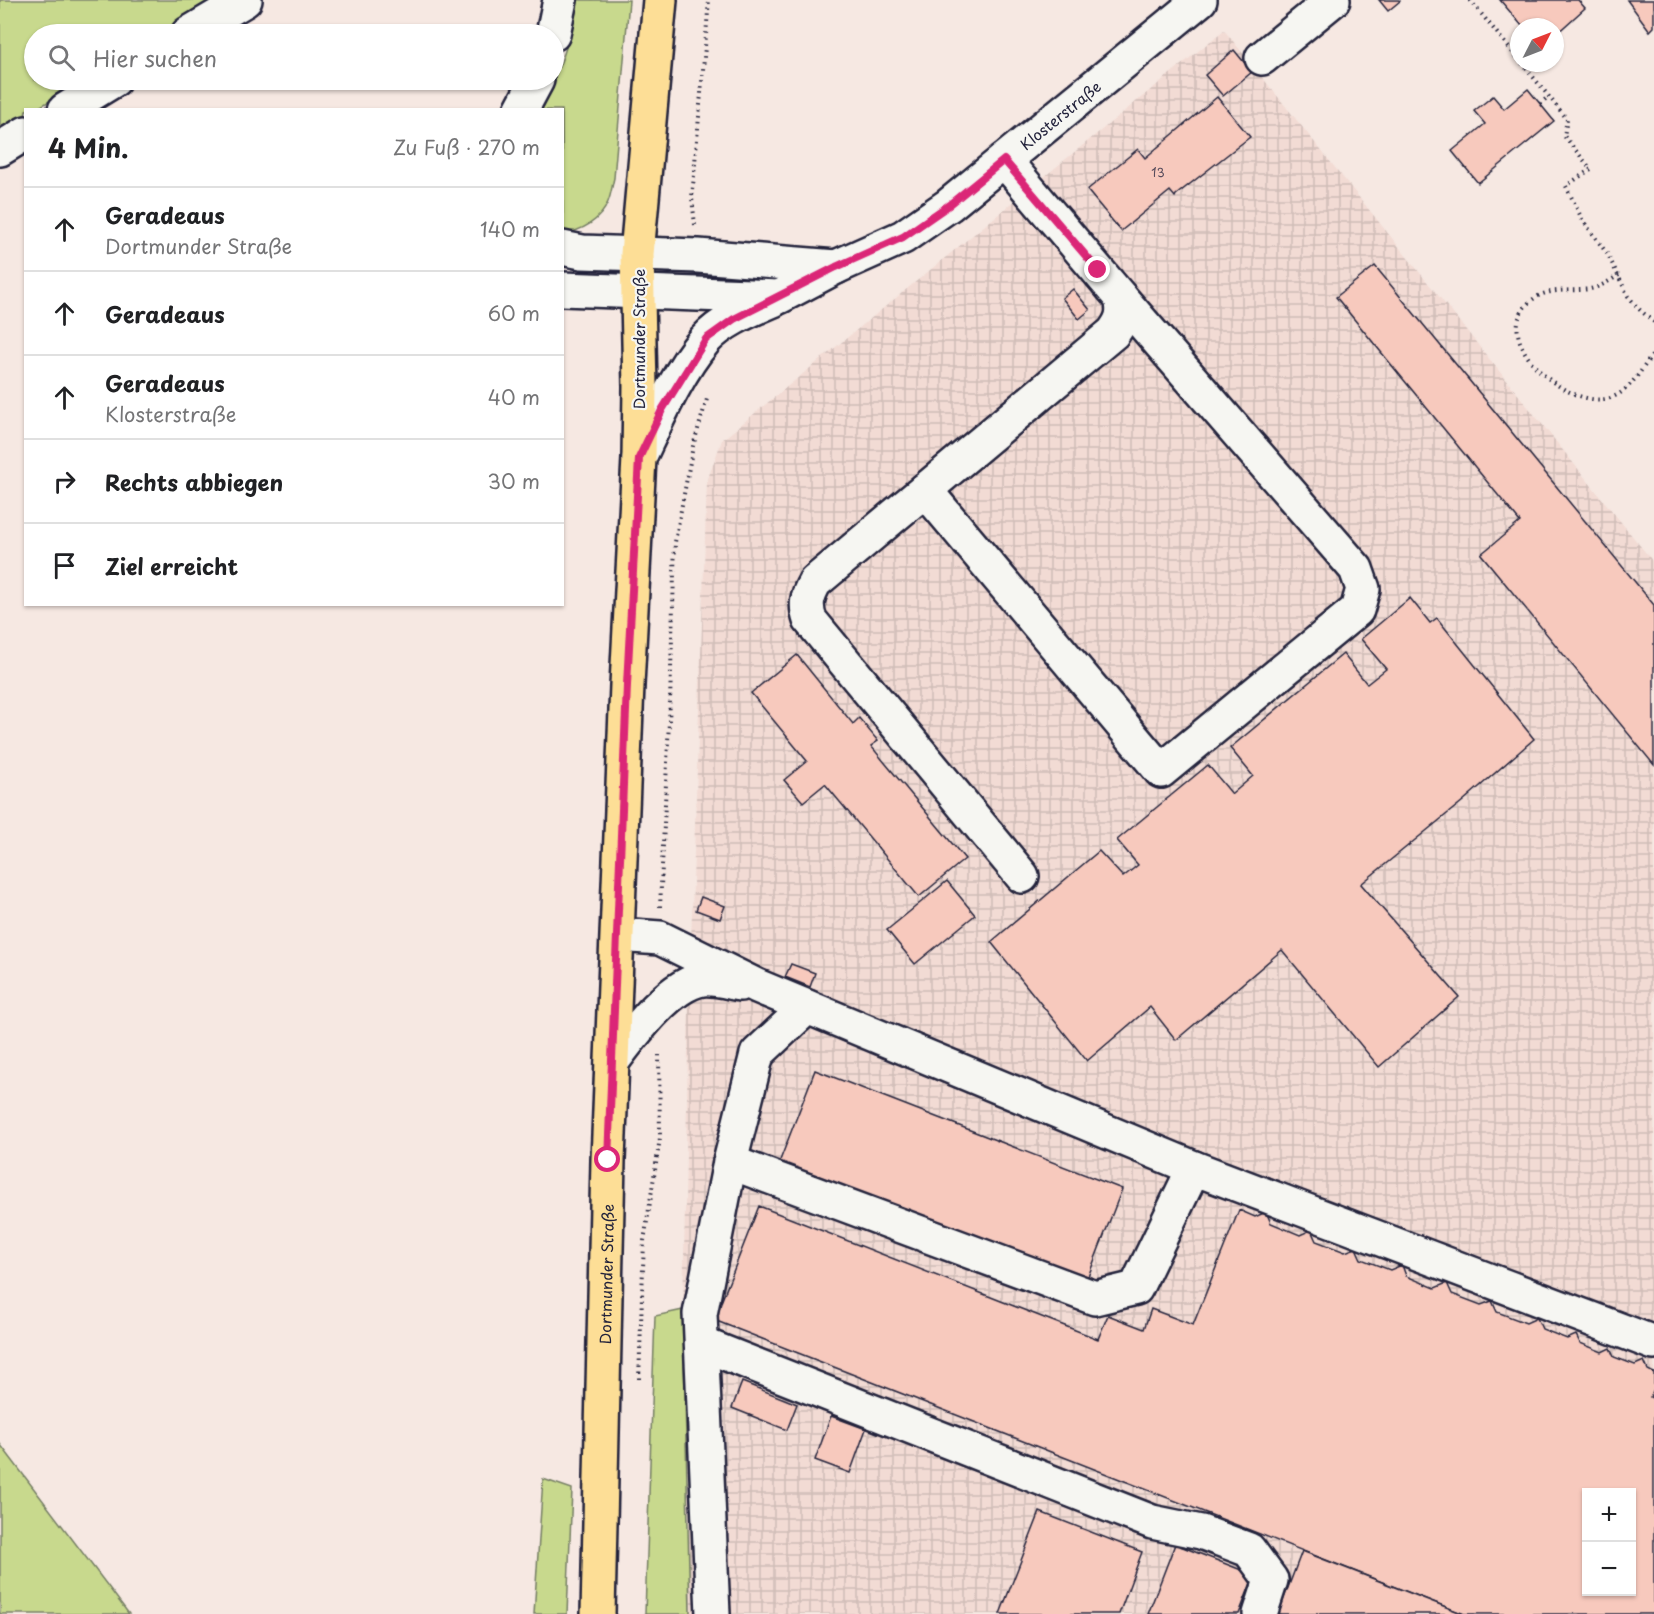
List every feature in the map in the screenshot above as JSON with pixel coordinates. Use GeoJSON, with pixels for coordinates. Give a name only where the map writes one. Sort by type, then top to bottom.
{"type":"FeatureCollection","features":[{"type":"Feature","properties":{"kind":"main road","name":"Dortmunder Straße"},"geometry":{"type":"LineString","coordinates":[[598,1614],[612,1062],[627,685],[639,458],[637,254],[660,0]]}},
{"type":"Feature","properties":{"kind":"street"},"geometry":{"type":"LineString","coordinates":[[205,24],[245,0]]}},
{"type":"Feature","properties":{"kind":"street"},"geometry":{"type":"LineString","coordinates":[[555,24],[560,0]]}},
{"type":"Feature","properties":{"kind":"street","name":"Klosterstraße"},"geometry":{"type":"LineString","coordinates":[[564,248],[582,252],[698,256],[836,267],[903,237],[949,205],[1200,0]]}},
{"type":"Feature","properties":{"kind":"street"},"geometry":{"type":"LineString","coordinates":[[1262,58],[1332,0]]}},
{"type":"Feature","properties":{"kind":"street"},"geometry":{"type":"LineString","coordinates":[[68,108],[98,90]]}},
{"type":"Feature","properties":{"kind":"street"},"geometry":{"type":"LineString","coordinates":[[522,108],[532,90]]}},
{"type":"Feature","properties":{"kind":"street"},"geometry":{"type":"LineString","coordinates":[[0,149],[24,134]]}},
{"type":"Feature","properties":{"kind":"street"},"geometry":{"type":"LineString","coordinates":[[925,490],[1161,771],[1357,610],[1363,589],[1356,569],[1004,160]]}},
{"type":"Feature","properties":{"kind":"street"},"geometry":{"type":"LineString","coordinates":[[639,458],[662,410],[706,339],[734,319],[836,267]]}},
{"type":"Feature","properties":{"kind":"street"},"geometry":{"type":"LineString","coordinates":[[564,289],[778,297]]}},
{"type":"Feature","properties":{"kind":"street"},"geometry":{"type":"LineString","coordinates":[[1022,876],[810,620],[806,608],[808,594],[816,582],[1113,333],[1122,321],[1124,308],[1121,298]]}},
{"type":"Feature","properties":{"kind":"street"},"geometry":{"type":"LineString","coordinates":[[618,935],[660,938],[757,986],[1194,1168],[1654,1343]]}},
{"type":"Feature","properties":{"kind":"street"},"geometry":{"type":"LineString","coordinates":[[612,1062],[631,1037],[681,987],[704,979],[757,986]]}},
{"type":"Feature","properties":{"kind":"street"},"geometry":{"type":"LineString","coordinates":[[713,1614],[700,1314],[730,1162],[757,1054],[807,1007]]}},
{"type":"Feature","properties":{"kind":"street"},"geometry":{"type":"LineString","coordinates":[[730,1162],[1095,1298],[1136,1288],[1194,1168]]}},
{"type":"Feature","properties":{"kind":"street"},"geometry":{"type":"LineString","coordinates":[[702,1344],[1152,1522],[1201,1532],[1249,1550],[1270,1580],[1260,1614]]}},
{"type":"Feature","properties":{"kind":"path"},"geometry":{"type":"LineString","coordinates":[[698,256],[692,198],[710,0]]}},
{"type":"Feature","properties":{"kind":"path"},"geometry":{"type":"LineString","coordinates":[[1470,0],[1510,49]]}},
{"type":"Feature","properties":{"kind":"path"},"geometry":{"type":"LineString","coordinates":[[1529,72],[1567,119],[1564,136],[1591,169],[1566,186],[1582,219],[1608,255],[1628,296],[1654,322]]}},
{"type":"Feature","properties":{"kind":"path"},"geometry":{"type":"LineString","coordinates":[[1540,104],[1549,96]]}},
{"type":"Feature","properties":{"kind":"path"},"geometry":{"type":"LineString","coordinates":[[1619,275],[1596,287],[1549,292],[1533,299],[1523,310],[1519,320],[1519,342],[1526,354],[1550,379],[1568,392],[1598,400],[1611,398],[1624,390],[1636,379],[1654,353]]}},
{"type":"Feature","properties":{"kind":"path"},"geometry":{"type":"LineString","coordinates":[[660,938],[675,542],[693,446],[709,393]]}},
{"type":"Feature","properties":{"kind":"path"},"geometry":{"type":"LineString","coordinates":[[639,1383],[644,1242],[660,1138],[659,1007]]}},
{"type":"Feature","properties":{"kind":"shaded area"},"geometry":{"type":"Polygon","coordinates":[[[1224,30],[1654,563],[1654,1614],[690,1614],[683,1310],[689,998],[707,481],[722,440],[1224,30]]]}},
{"type":"Feature","properties":{"kind":"green space"},"geometry":{"type":"Polygon","coordinates":[[[0,0],[216,0],[176,24],[24,24],[24,90],[68,90],[38,108],[24,108],[24,117],[0,131],[0,0]]]}},
{"type":"Feature","properties":{"kind":"green space"},"geometry":{"type":"Polygon","coordinates":[[[578,0],[629,0],[614,178],[610,196],[601,214],[590,224],[564,233],[564,108],[541,108],[549,90],[564,90],[564,53],[578,0]]]}},
{"type":"Feature","properties":{"kind":"green space"},"geometry":{"type":"Polygon","coordinates":[[[683,1310],[690,1614],[645,1614],[655,1316],[683,1310]]]}},
{"type":"Feature","properties":{"kind":"green space"},"geometry":{"type":"Polygon","coordinates":[[[0,1444],[129,1614],[0,1614],[0,1444]]]}},
{"type":"Feature","properties":{"kind":"green space"},"geometry":{"type":"Polygon","coordinates":[[[543,1479],[572,1489],[567,1614],[534,1614],[543,1479]]]}},
{"type":"Feature","properties":{"kind":"building"},"geometry":{"type":"Polygon","coordinates":[[[1379,0],[1399,0],[1400,1],[1388,11],[1379,0]]]}},
{"type":"Feature","properties":{"kind":"building"},"geometry":{"type":"Polygon","coordinates":[[[1500,0],[1578,0],[1585,8],[1564,27],[1564,18],[1515,18],[1500,0]]]}},
{"type":"Feature","properties":{"kind":"building"},"geometry":{"type":"Polygon","coordinates":[[[1627,0],[1654,0],[1654,27],[1650,31],[1627,0]]]}},
{"type":"Feature","properties":{"kind":"building"},"geometry":{"type":"Polygon","coordinates":[[[1234,50],[1252,72],[1223,96],[1205,75],[1234,50]]]}},
{"type":"Feature","properties":{"kind":"building"},"geometry":{"type":"Polygon","coordinates":[[[1528,89],[1554,121],[1478,183],[1452,151],[1485,124],[1474,111],[1493,96],[1504,109],[1528,89]]]}},
{"type":"Feature","properties":{"kind":"building"},"geometry":{"type":"Polygon","coordinates":[[[1217,97],[1250,137],[1175,197],[1170,191],[1121,231],[1087,190],[1138,149],[1145,158],[1217,97]]]}},
{"type":"Feature","properties":{"kind":"building"},"geometry":{"type":"Polygon","coordinates":[[[1375,266],[1654,605],[1654,765],[1481,554],[1520,522],[1336,297],[1375,266]]]}},
{"type":"Feature","properties":{"kind":"building"},"geometry":{"type":"Polygon","coordinates":[[[1073,289],[1090,310],[1079,319],[1062,298],[1073,289]]]}},
{"type":"Feature","properties":{"kind":"building"},"geometry":{"type":"Polygon","coordinates":[[[1410,598],[1430,623],[1437,618],[1534,739],[1463,801],[1361,884],[1459,997],[1379,1067],[1282,950],[1176,1040],[1150,1007],[1087,1061],[991,942],[1099,851],[1123,877],[1138,865],[1117,840],[1208,765],[1232,794],[1253,776],[1230,748],[1343,654],[1367,684],[1386,669],[1361,639],[1410,598]]]}},
{"type":"Feature","properties":{"kind":"building"},"geometry":{"type":"Polygon","coordinates":[[[797,655],[853,724],[859,718],[878,741],[871,746],[965,859],[919,897],[825,784],[803,802],[784,780],[807,761],[751,693],[797,655]]]}},
{"type":"Feature","properties":{"kind":"building"},"geometry":{"type":"Polygon","coordinates":[[[947,881],[975,915],[915,964],[887,930],[947,881]]]}},
{"type":"Feature","properties":{"kind":"building"},"geometry":{"type":"Polygon","coordinates":[[[701,897],[725,906],[720,919],[696,910],[701,897]]]}},
{"type":"Feature","properties":{"kind":"building"},"geometry":{"type":"Polygon","coordinates":[[[791,964],[815,973],[810,987],[785,977],[791,964]]]}},
{"type":"Feature","properties":{"kind":"building"},"geometry":{"type":"Polygon","coordinates":[[[815,1070],[1122,1189],[1086,1282],[779,1163],[815,1070]]]}},
{"type":"Feature","properties":{"kind":"building"},"geometry":{"type":"Polygon","coordinates":[[[759,1206],[1098,1339],[1108,1315],[1144,1329],[1151,1309],[1193,1325],[1239,1210],[1255,1217],[1266,1212],[1271,1223],[1300,1235],[1311,1230],[1316,1241],[1345,1252],[1356,1248],[1361,1259],[1390,1270],[1402,1265],[1406,1276],[1435,1288],[1447,1283],[1452,1294],[1481,1305],[1492,1301],[1497,1312],[1526,1323],[1537,1318],[1542,1329],[1567,1339],[1576,1335],[1580,1343],[1602,1352],[1610,1348],[1614,1357],[1635,1365],[1644,1361],[1648,1370],[1654,1373],[1654,1389],[1650,1397],[1654,1399],[1654,1614],[1464,1614],[714,1320],[759,1206]]]}},
{"type":"Feature","properties":{"kind":"building"},"geometry":{"type":"Polygon","coordinates":[[[742,1382],[797,1404],[787,1430],[732,1408],[742,1382]]]}},
{"type":"Feature","properties":{"kind":"building"},"geometry":{"type":"Polygon","coordinates":[[[831,1416],[866,1429],[850,1473],[815,1460],[831,1416]]]}},
{"type":"Feature","properties":{"kind":"building"},"geometry":{"type":"Polygon","coordinates":[[[1040,1512],[1142,1552],[1119,1614],[1000,1614],[1040,1512]]]}},
{"type":"Feature","properties":{"kind":"building"},"geometry":{"type":"Polygon","coordinates":[[[1175,1544],[1254,1575],[1239,1614],[1148,1614],[1175,1544]]]}},
{"type":"Feature","properties":{"kind":"building"},"geometry":{"type":"Polygon","coordinates":[[[1302,1551],[1464,1614],[1278,1614],[1302,1551]]]}},
{"type":"Feature","properties":{"kind":"route"},"geometry":{"type":"LineString","coordinates":[[608,1160],[627,685],[639,458],[662,410],[706,339],[734,319],[836,267],[903,237],[949,205],[1004,160],[1098,270]]}}]}
